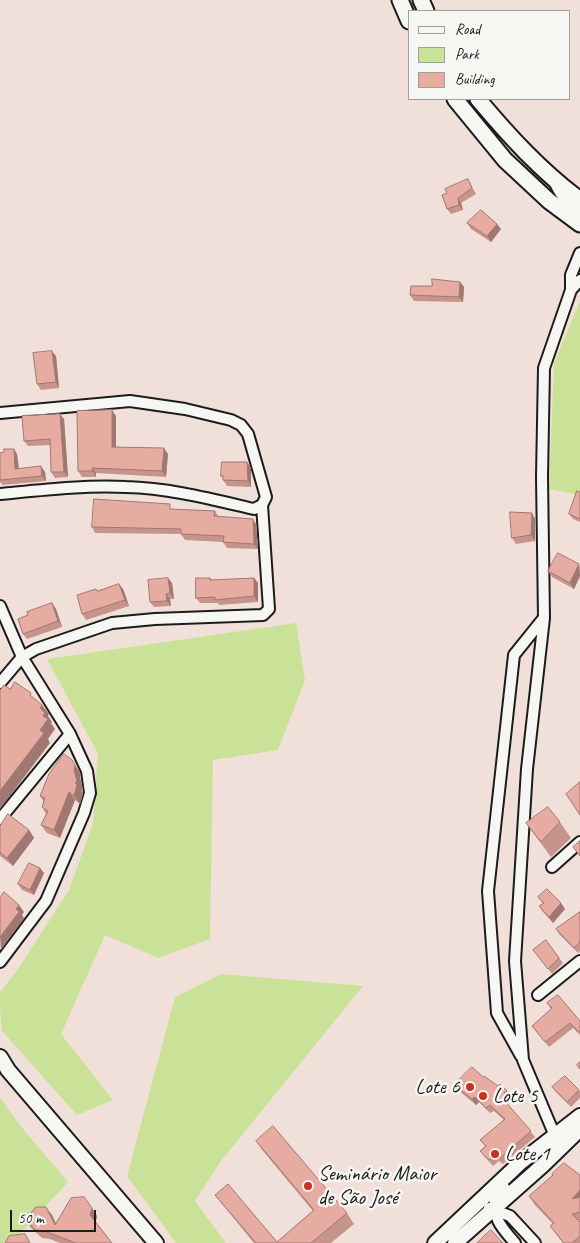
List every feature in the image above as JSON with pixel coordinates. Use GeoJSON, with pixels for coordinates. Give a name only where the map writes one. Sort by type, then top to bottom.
{"type":"FeatureCollection","features":[{"type":"Feature","properties":{"kind":"main road"},"geometry":{"type":"LineString","coordinates":[[400,0],[408,19]]}},
{"type":"Feature","properties":{"kind":"main road"},"geometry":{"type":"LineString","coordinates":[[456,100],[505,160],[549,201],[576,218]]}},
{"type":"Feature","properties":{"kind":"main road"},"geometry":{"type":"LineString","coordinates":[[479,100],[510,138],[554,181],[580,200]]}},
{"type":"Feature","properties":{"kind":"street"},"geometry":{"type":"LineString","coordinates":[[554,181],[576,218],[580,234]]}},
{"type":"Feature","properties":{"kind":"street"},"geometry":{"type":"LineString","coordinates":[[577,280],[580,253]]}},
{"type":"Feature","properties":{"kind":"street"},"geometry":{"type":"LineString","coordinates":[[523,1060],[515,961],[527,769],[544,618],[542,477],[544,368],[571,290],[577,280],[580,261]]}},
{"type":"Feature","properties":{"kind":"street"},"geometry":{"type":"LineString","coordinates":[[0,413],[130,401],[185,408],[231,420],[241,425],[248,434],[266,497],[262,505],[269,609],[263,615],[155,619],[112,624],[36,649],[22,657],[0,683]]}},
{"type":"Feature","properties":{"kind":"street"},"geometry":{"type":"LineString","coordinates":[[0,494],[82,486],[127,487],[191,494],[254,509],[262,505]]}},
{"type":"Feature","properties":{"kind":"street"},"geometry":{"type":"LineString","coordinates":[[0,606],[22,657],[70,734],[87,771],[90,793],[84,813],[46,901],[0,962]]}},
{"type":"Feature","properties":{"kind":"street"},"geometry":{"type":"LineString","coordinates":[[544,618],[514,655],[488,891],[497,1013],[523,1060],[555,1136]]}},
{"type":"Feature","properties":{"kind":"street"},"geometry":{"type":"LineString","coordinates":[[0,819],[70,734]]}},
{"type":"Feature","properties":{"kind":"street"},"geometry":{"type":"LineString","coordinates":[[552,866],[580,842]]}},
{"type":"Feature","properties":{"kind":"street"},"geometry":{"type":"LineString","coordinates":[[538,996],[580,960]]}},
{"type":"Feature","properties":{"kind":"street"},"geometry":{"type":"LineString","coordinates":[[0,1057],[4,1068],[156,1243]]}},
{"type":"Feature","properties":{"kind":"street"},"geometry":{"type":"LineString","coordinates":[[444,1241],[521,1162],[580,1116]]}},
{"type":"Feature","properties":{"kind":"street"},"geometry":{"type":"LineString","coordinates":[[477,1224],[544,1165],[580,1129]]}},
{"type":"Feature","properties":{"kind":"street"},"geometry":{"type":"LineString","coordinates":[[499,1225],[494,1209],[495,1195],[512,1180],[521,1162]]}},
{"type":"Feature","properties":{"kind":"street"},"geometry":{"type":"LineString","coordinates":[[508,1197],[510,1216]]}},
{"type":"Feature","properties":{"kind":"street"},"geometry":{"type":"LineString","coordinates":[[444,1241],[483,1206],[510,1216],[535,1243]]}},
{"type":"Feature","properties":{"kind":"street"},"geometry":{"type":"LineString","coordinates":[[444,1241],[485,1220],[493,1220],[515,1243]]}},
{"type":"Feature","properties":{"kind":"green space"},"geometry":{"type":"Polygon","coordinates":[[[464,100],[470,100],[499,136],[557,197],[555,198],[513,159],[464,100]]]}},
{"type":"Feature","properties":{"kind":"green space"},"geometry":{"type":"Polygon","coordinates":[[[580,301],[580,495],[549,489],[554,363],[580,301]]]}},
{"type":"Feature","properties":{"kind":"green space"},"geometry":{"type":"Polygon","coordinates":[[[296,623],[305,680],[278,750],[213,760],[210,939],[158,958],[105,935],[61,1034],[113,1100],[77,1115],[2,1031],[0,1009],[0,992],[18,969],[69,890],[93,823],[98,754],[47,659],[296,623]]]}},
{"type":"Feature","properties":{"kind":"green space"},"geometry":{"type":"Polygon","coordinates":[[[221,974],[363,986],[221,1161],[195,1201],[226,1243],[176,1243],[127,1176],[175,997],[221,974]]]}},
{"type":"Feature","properties":{"kind":"green space"},"geometry":{"type":"Polygon","coordinates":[[[0,1097],[24,1130],[68,1182],[11,1243],[0,1243],[0,1097]]]}},
{"type":"Feature","properties":{"kind":"building"},"geometry":{"type":"Polygon","coordinates":[[[468,179],[472,188],[458,198],[459,205],[447,209],[442,195],[447,193],[445,189],[468,179]]]}},
{"type":"Feature","properties":{"kind":"building"},"geometry":{"type":"Polygon","coordinates":[[[481,210],[497,224],[487,236],[467,223],[481,210]]]}},
{"type":"Feature","properties":{"kind":"building"},"geometry":{"type":"Polygon","coordinates":[[[432,279],[460,282],[459,297],[410,295],[411,286],[432,286],[432,279]]]}},
{"type":"Feature","properties":{"kind":"building"},"geometry":{"type":"Polygon","coordinates":[[[52,351],[56,382],[37,384],[33,353],[52,351]]]}},
{"type":"Feature","properties":{"kind":"building"},"geometry":{"type":"Polygon","coordinates":[[[112,410],[112,447],[164,448],[162,471],[92,468],[93,471],[78,471],[77,411],[112,410]]]}},
{"type":"Feature","properties":{"kind":"building"},"geometry":{"type":"Polygon","coordinates":[[[60,414],[64,472],[51,472],[50,439],[24,441],[22,416],[60,414]]]}},
{"type":"Feature","properties":{"kind":"building"},"geometry":{"type":"Polygon","coordinates":[[[4,449],[14,449],[15,469],[41,466],[42,476],[0,480],[0,453],[4,452],[4,449]]]}},
{"type":"Feature","properties":{"kind":"building"},"geometry":{"type":"Polygon","coordinates":[[[222,462],[247,462],[248,481],[223,480],[223,476],[221,476],[222,462]]]}},
{"type":"Feature","properties":{"kind":"building"},"geometry":{"type":"Polygon","coordinates":[[[577,491],[580,492],[580,519],[569,514],[577,491]]]}},
{"type":"Feature","properties":{"kind":"building"},"geometry":{"type":"Polygon","coordinates":[[[94,499],[170,504],[170,509],[215,511],[214,516],[253,519],[254,544],[223,542],[224,536],[181,534],[181,529],[92,527],[94,499]]]}},
{"type":"Feature","properties":{"kind":"building"},"geometry":{"type":"Polygon","coordinates":[[[510,512],[532,513],[531,535],[512,538],[510,512]]]}},
{"type":"Feature","properties":{"kind":"building"},"geometry":{"type":"Polygon","coordinates":[[[558,553],[579,564],[570,583],[548,571],[558,553]]]}},
{"type":"Feature","properties":{"kind":"building"},"geometry":{"type":"Polygon","coordinates":[[[168,578],[170,593],[166,594],[167,601],[150,602],[148,580],[168,578]]]}},
{"type":"Feature","properties":{"kind":"building"},"geometry":{"type":"Polygon","coordinates":[[[196,578],[210,578],[210,580],[254,578],[254,596],[215,600],[215,597],[196,598],[196,578]]]}},
{"type":"Feature","properties":{"kind":"building"},"geometry":{"type":"Polygon","coordinates":[[[119,584],[125,600],[82,614],[77,595],[119,584]]]}},
{"type":"Feature","properties":{"kind":"building"},"geometry":{"type":"Polygon","coordinates":[[[52,603],[58,621],[23,634],[18,619],[28,615],[27,612],[52,603]]]}},
{"type":"Feature","properties":{"kind":"building"},"geometry":{"type":"Polygon","coordinates":[[[15,682],[31,693],[30,695],[42,705],[40,708],[45,713],[43,716],[48,719],[40,730],[44,733],[0,791],[0,690],[4,685],[10,689],[15,682]]]}},
{"type":"Feature","properties":{"kind":"building"},"geometry":{"type":"Polygon","coordinates":[[[64,754],[75,765],[74,770],[77,781],[75,783],[77,785],[74,796],[69,792],[54,830],[41,825],[48,811],[42,807],[45,798],[40,796],[49,774],[64,754]]]}},
{"type":"Feature","properties":{"kind":"building"},"geometry":{"type":"Polygon","coordinates":[[[580,782],[580,815],[566,794],[580,782]]]}},
{"type":"Feature","properties":{"kind":"building"},"geometry":{"type":"Polygon","coordinates":[[[548,807],[560,822],[541,842],[526,823],[548,807]]]}},
{"type":"Feature","properties":{"kind":"building"},"geometry":{"type":"Polygon","coordinates":[[[8,814],[29,830],[7,858],[0,852],[0,826],[8,814]]]}},
{"type":"Feature","properties":{"kind":"building"},"geometry":{"type":"Polygon","coordinates":[[[580,841],[580,856],[573,847],[580,841]]]}},
{"type":"Feature","properties":{"kind":"building"},"geometry":{"type":"Polygon","coordinates":[[[29,863],[40,868],[30,890],[18,884],[29,863]]]}},
{"type":"Feature","properties":{"kind":"building"},"geometry":{"type":"Polygon","coordinates":[[[547,889],[561,903],[549,917],[539,906],[544,903],[538,897],[547,889]]]}},
{"type":"Feature","properties":{"kind":"building"},"geometry":{"type":"Polygon","coordinates":[[[4,892],[19,905],[16,909],[19,912],[0,937],[0,898],[4,892]]]}},
{"type":"Feature","properties":{"kind":"building"},"geometry":{"type":"Polygon","coordinates":[[[580,912],[580,942],[574,948],[556,929],[580,912]]]}},
{"type":"Feature","properties":{"kind":"building"},"geometry":{"type":"Polygon","coordinates":[[[546,940],[559,958],[548,969],[533,950],[546,940]]]}},
{"type":"Feature","properties":{"kind":"building"},"geometry":{"type":"Polygon","coordinates":[[[558,995],[580,1021],[580,1033],[570,1023],[545,1042],[532,1026],[552,1008],[547,1003],[558,995]]]}},
{"type":"Feature","properties":{"kind":"building"},"geometry":{"type":"Polygon","coordinates":[[[472,1067],[483,1077],[498,1086],[500,1084],[507,1091],[504,1093],[507,1095],[503,1099],[531,1131],[499,1159],[495,1155],[489,1160],[480,1151],[486,1146],[480,1140],[505,1119],[490,1105],[486,1108],[475,1097],[472,1099],[454,1085],[472,1067]]]}},
{"type":"Feature","properties":{"kind":"building"},"geometry":{"type":"Polygon","coordinates":[[[565,1076],[579,1090],[567,1102],[552,1087],[565,1076]]]}},
{"type":"Feature","properties":{"kind":"building"},"geometry":{"type":"Polygon","coordinates":[[[273,1126],[347,1213],[311,1243],[256,1243],[215,1195],[228,1184],[277,1242],[314,1210],[256,1141],[273,1126]]]}},
{"type":"Feature","properties":{"kind":"building"},"geometry":{"type":"Polygon","coordinates":[[[564,1163],[580,1175],[580,1190],[572,1199],[580,1197],[580,1212],[572,1214],[580,1222],[580,1236],[572,1243],[564,1243],[550,1226],[554,1223],[529,1196],[564,1163]]]}},
{"type":"Feature","properties":{"kind":"building"},"geometry":{"type":"Polygon","coordinates":[[[84,1197],[92,1208],[90,1215],[112,1243],[76,1243],[44,1231],[36,1230],[25,1220],[36,1207],[46,1207],[55,1225],[71,1198],[84,1197]]]}},
{"type":"Feature","properties":{"kind":"building"},"geometry":{"type":"Polygon","coordinates":[[[491,1230],[503,1243],[477,1243],[491,1230]]]}},
{"type":"Feature","properties":{"kind":"building"},"geometry":{"type":"Polygon","coordinates":[[[25,1234],[30,1243],[5,1243],[9,1236],[25,1234]]]}},
{"type":"Feature","properties":{"kind":"place","name":"Lote 6"},"geometry":{"type":"Point","coordinates":[470,1087]}},
{"type":"Feature","properties":{"kind":"place","name":"Lote 5"},"geometry":{"type":"Point","coordinates":[483,1096]}},
{"type":"Feature","properties":{"kind":"place","name":"Lote 1"},"geometry":{"type":"Point","coordinates":[495,1154]}},
{"type":"Feature","properties":{"kind":"place","name":"Seminário Maior de São José"},"geometry":{"type":"Point","coordinates":[308,1186]}}]}
